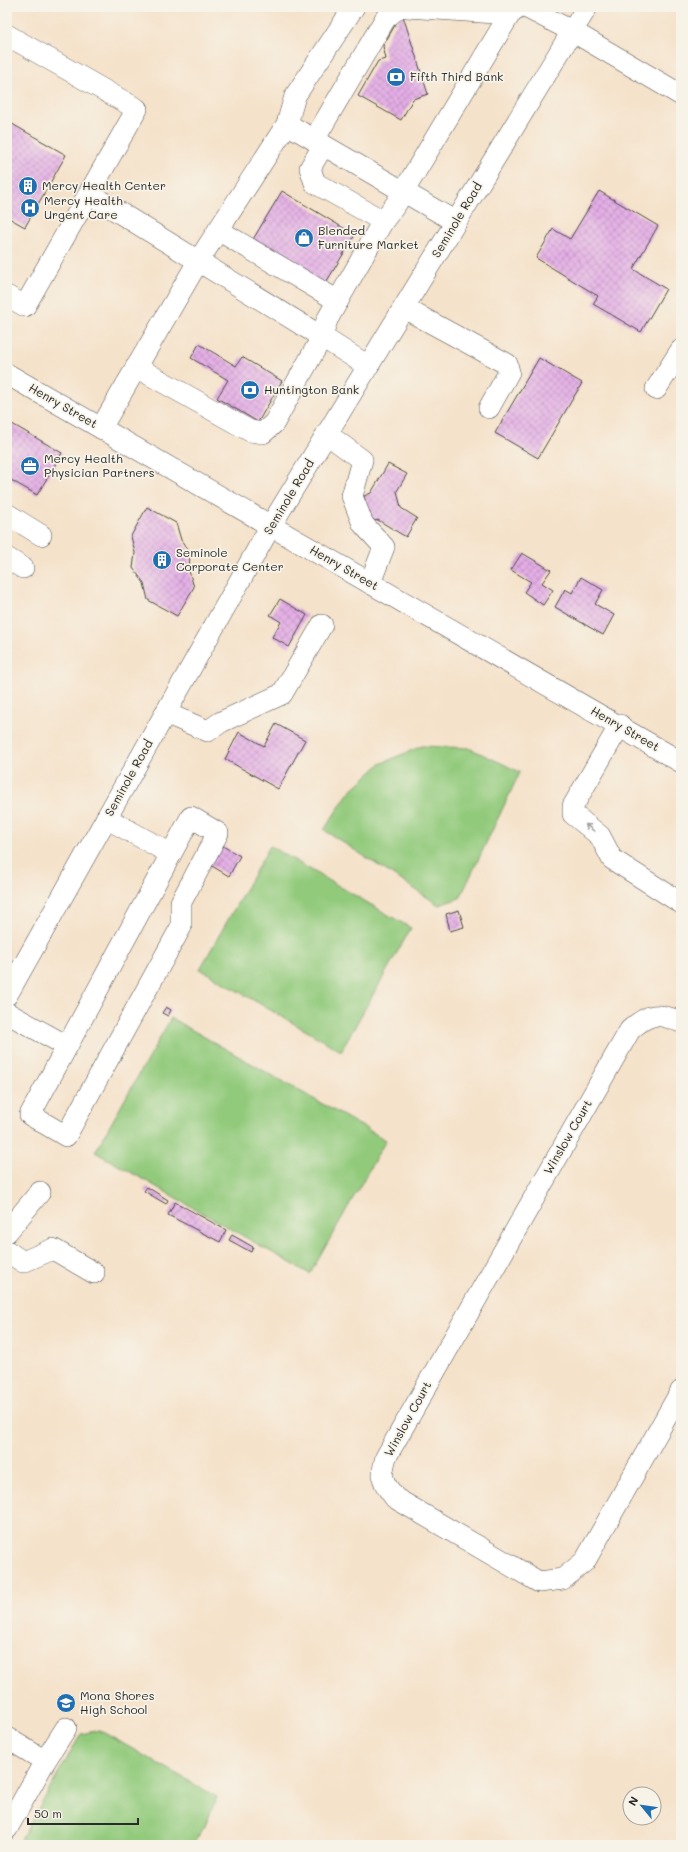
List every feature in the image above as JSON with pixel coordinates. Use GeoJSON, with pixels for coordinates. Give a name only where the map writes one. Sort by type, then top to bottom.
{"type":"FeatureCollection","features":[{"type":"Feature","properties":{"kind":"street"},"geometry":{"type":"LineString","coordinates":[[101,428],[199,260],[287,124],[294,96],[354,7]]}},
{"type":"Feature","properties":{"kind":"street"},"geometry":{"type":"LineString","coordinates":[[383,221],[315,183],[310,168],[318,143],[362,56],[385,19],[398,7]]}},
{"type":"Feature","properties":{"kind":"street"},"geometry":{"type":"LineString","coordinates":[[407,7],[518,9],[572,31],[681,95]]}},
{"type":"Feature","properties":{"kind":"street","name":"Seminole Road"},"geometry":{"type":"LineString","coordinates":[[7,996],[270,527],[587,7]]}},
{"type":"Feature","properties":{"kind":"street"},"geometry":{"type":"LineString","coordinates":[[136,367],[250,431],[264,433],[274,422],[322,337],[327,320],[383,221],[396,204],[402,190],[518,9]]}},
{"type":"Feature","properties":{"kind":"street"},"geometry":{"type":"LineString","coordinates":[[7,35],[137,109],[25,306],[7,296]]}},
{"type":"Feature","properties":{"kind":"street"},"geometry":{"type":"LineString","coordinates":[[333,38],[362,56]]}},
{"type":"Feature","properties":{"kind":"street"},"geometry":{"type":"LineString","coordinates":[[287,124],[456,222]]}},
{"type":"Feature","properties":{"kind":"street"},"geometry":{"type":"LineString","coordinates":[[89,194],[199,260],[368,366]]}},
{"type":"Feature","properties":{"kind":"street"},"geometry":{"type":"LineString","coordinates":[[218,230],[338,300]]}},
{"type":"Feature","properties":{"kind":"street"},"geometry":{"type":"LineString","coordinates":[[404,308],[508,364],[509,372],[489,408]]}},
{"type":"Feature","properties":{"kind":"street"},"geometry":{"type":"LineString","coordinates":[[656,389],[681,350]]}},
{"type":"Feature","properties":{"kind":"street","name":"Henry Street"},"geometry":{"type":"LineString","coordinates":[[7,374],[270,527],[620,725],[681,762]]}},
{"type":"Feature","properties":{"kind":"street"},"geometry":{"type":"LineString","coordinates":[[327,434],[362,460],[352,496],[363,524],[384,547],[370,583]]}},
{"type":"Feature","properties":{"kind":"street"},"geometry":{"type":"LineString","coordinates":[[7,514],[41,535]]}},
{"type":"Feature","properties":{"kind":"street"},"geometry":{"type":"LineString","coordinates":[[165,713],[208,731],[221,722],[282,694],[322,625]]}},
{"type":"Feature","properties":{"kind":"street"},"geometry":{"type":"LineString","coordinates":[[620,725],[573,806],[573,814],[600,836],[612,859],[681,903]]}},
{"type":"Feature","properties":{"kind":"street"},"geometry":{"type":"LineString","coordinates":[[192,817],[218,833],[181,902],[181,927],[66,1136],[30,1115],[67,1046],[192,817]]}},
{"type":"Feature","properties":{"kind":"street"},"geometry":{"type":"LineString","coordinates":[[106,818],[171,854]]}},
{"type":"Feature","properties":{"kind":"street"},"geometry":{"type":"LineString","coordinates":[[7,1013],[67,1046]]}},
{"type":"Feature","properties":{"kind":"street","name":"Winslow Court"},"geometry":{"type":"LineString","coordinates":[[681,1022],[656,1015],[643,1018],[630,1030],[386,1457],[381,1472],[385,1486],[395,1498],[539,1582],[563,1579],[585,1561],[681,1391]]}},
{"type":"Feature","properties":{"kind":"street"},"geometry":{"type":"LineString","coordinates":[[7,1232],[40,1192]]}},
{"type":"Feature","properties":{"kind":"street"},"geometry":{"type":"LineString","coordinates":[[7,1251],[23,1262],[53,1248],[94,1274]]}},
{"type":"Feature","properties":{"kind":"street"},"geometry":{"type":"LineString","coordinates":[[7,1829],[45,1761],[66,1728]]}},
{"type":"Feature","properties":{"kind":"street"},"geometry":{"type":"LineString","coordinates":[[7,1738],[45,1761]]}},
{"type":"Feature","properties":{"kind":"green space"},"geometry":{"type":"Polygon","coordinates":[[[422,746],[469,748],[520,772],[460,898],[439,905],[324,830],[349,792],[380,764],[422,746]]]}},
{"type":"Feature","properties":{"kind":"green space"},"geometry":{"type":"Polygon","coordinates":[[[270,846],[411,928],[341,1051],[200,969],[270,846]]]}},
{"type":"Feature","properties":{"kind":"green space"},"geometry":{"type":"Polygon","coordinates":[[[171,1018],[386,1140],[310,1274],[95,1152],[171,1018]]]}},
{"type":"Feature","properties":{"kind":"green space"},"geometry":{"type":"Polygon","coordinates":[[[99,1730],[217,1797],[205,1826],[192,1845],[18,1845],[81,1734],[99,1730]]]}},
{"type":"Feature","properties":{"kind":"building","name":"Fifth Third Bank"},"geometry":{"type":"Polygon","coordinates":[[[402,13],[428,94],[413,99],[401,120],[358,96],[378,61],[386,59],[383,46],[402,13]]]}},
{"type":"Feature","properties":{"kind":"building","name":"Mercy Health Center"},"geometry":{"type":"Polygon","coordinates":[[[7,121],[66,155],[25,227],[7,217],[7,121]]]}},
{"type":"Feature","properties":{"kind":"building","name":"Blended Furniture Market"},"geometry":{"type":"Polygon","coordinates":[[[282,191],[355,235],[325,284],[252,241],[282,191]]]}},
{"type":"Feature","properties":{"kind":"building"},"geometry":{"type":"Polygon","coordinates":[[[599,191],[658,226],[633,269],[666,289],[641,332],[593,304],[598,296],[536,258],[553,229],[570,239],[599,191]]]}},
{"type":"Feature","properties":{"kind":"building","name":"Huntington Bank"},"geometry":{"type":"Polygon","coordinates":[[[199,344],[236,366],[242,357],[282,381],[258,422],[217,398],[228,380],[191,358],[199,344]]]}},
{"type":"Feature","properties":{"kind":"building"},"geometry":{"type":"Polygon","coordinates":[[[539,358],[582,383],[538,458],[495,433],[539,358]]]}},
{"type":"Feature","properties":{"kind":"building","name":"Mercy Health Physician Partners"},"geometry":{"type":"Polygon","coordinates":[[[7,421],[62,453],[37,495],[11,480],[7,487],[7,421]]]}},
{"type":"Feature","properties":{"kind":"building"},"geometry":{"type":"Polygon","coordinates":[[[388,464],[407,474],[397,491],[401,508],[417,518],[406,537],[378,520],[371,522],[364,496],[371,493],[388,464]]]}},
{"type":"Feature","properties":{"kind":"building","name":"Seminole Corporate Center"},"geometry":{"type":"Polygon","coordinates":[[[147,507],[176,523],[181,540],[190,553],[189,571],[194,587],[177,616],[148,600],[144,583],[133,568],[135,553],[131,536],[147,507]]]}},
{"type":"Feature","properties":{"kind":"building"},"geometry":{"type":"Polygon","coordinates":[[[522,553],[551,570],[542,583],[553,590],[543,605],[524,592],[531,582],[511,570],[522,553]]]}},
{"type":"Feature","properties":{"kind":"building"},"geometry":{"type":"Polygon","coordinates":[[[581,577],[603,590],[595,604],[614,615],[603,635],[555,607],[565,589],[572,593],[581,577]]]}},
{"type":"Feature","properties":{"kind":"building"},"geometry":{"type":"Polygon","coordinates":[[[280,599],[307,615],[289,647],[272,637],[281,622],[270,615],[280,599]]]}},
{"type":"Feature","properties":{"kind":"building"},"geometry":{"type":"Polygon","coordinates":[[[276,724],[305,740],[278,789],[225,759],[239,732],[264,746],[276,724]]]}},
{"type":"Feature","properties":{"kind":"building"},"geometry":{"type":"Polygon","coordinates":[[[221,845],[240,856],[229,876],[210,865],[221,845]]]}},
{"type":"Feature","properties":{"kind":"building"},"geometry":{"type":"Polygon","coordinates":[[[459,910],[464,927],[450,931],[446,914],[459,910]]]}},
{"type":"Feature","properties":{"kind":"building"},"geometry":{"type":"Polygon","coordinates":[[[166,1007],[171,1010],[168,1016],[162,1013],[166,1007]]]}},
{"type":"Feature","properties":{"kind":"building"},"geometry":{"type":"Polygon","coordinates":[[[147,1187],[168,1200],[166,1204],[144,1191],[147,1187]]]}},
{"type":"Feature","properties":{"kind":"building"},"geometry":{"type":"Polygon","coordinates":[[[175,1202],[226,1230],[220,1242],[168,1215],[175,1202]]]}},
{"type":"Feature","properties":{"kind":"building"},"geometry":{"type":"Polygon","coordinates":[[[232,1235],[253,1247],[251,1252],[229,1240],[232,1235]]]}},
{"type":"Feature","properties":{"kind":"place","name":"Fifth Third Bank"},"geometry":{"type":"Point","coordinates":[396,77]}},
{"type":"Feature","properties":{"kind":"place","name":"Mercy Health Center"},"geometry":{"type":"Point","coordinates":[28,186]}},
{"type":"Feature","properties":{"kind":"place","name":"Mercy Health Urgent Care"},"geometry":{"type":"Point","coordinates":[30,208]}},
{"type":"Feature","properties":{"kind":"place","name":"Blended Furniture Market"},"geometry":{"type":"Point","coordinates":[304,238]}},
{"type":"Feature","properties":{"kind":"place","name":"Huntington Bank"},"geometry":{"type":"Point","coordinates":[250,390]}},
{"type":"Feature","properties":{"kind":"place","name":"Mercy Health Physician Partners"},"geometry":{"type":"Point","coordinates":[30,466]}},
{"type":"Feature","properties":{"kind":"place","name":"Seminole Corporate Center"},"geometry":{"type":"Point","coordinates":[162,560]}},
{"type":"Feature","properties":{"kind":"place","name":"Mona Shores High School"},"geometry":{"type":"Point","coordinates":[66,1703]}}]}
